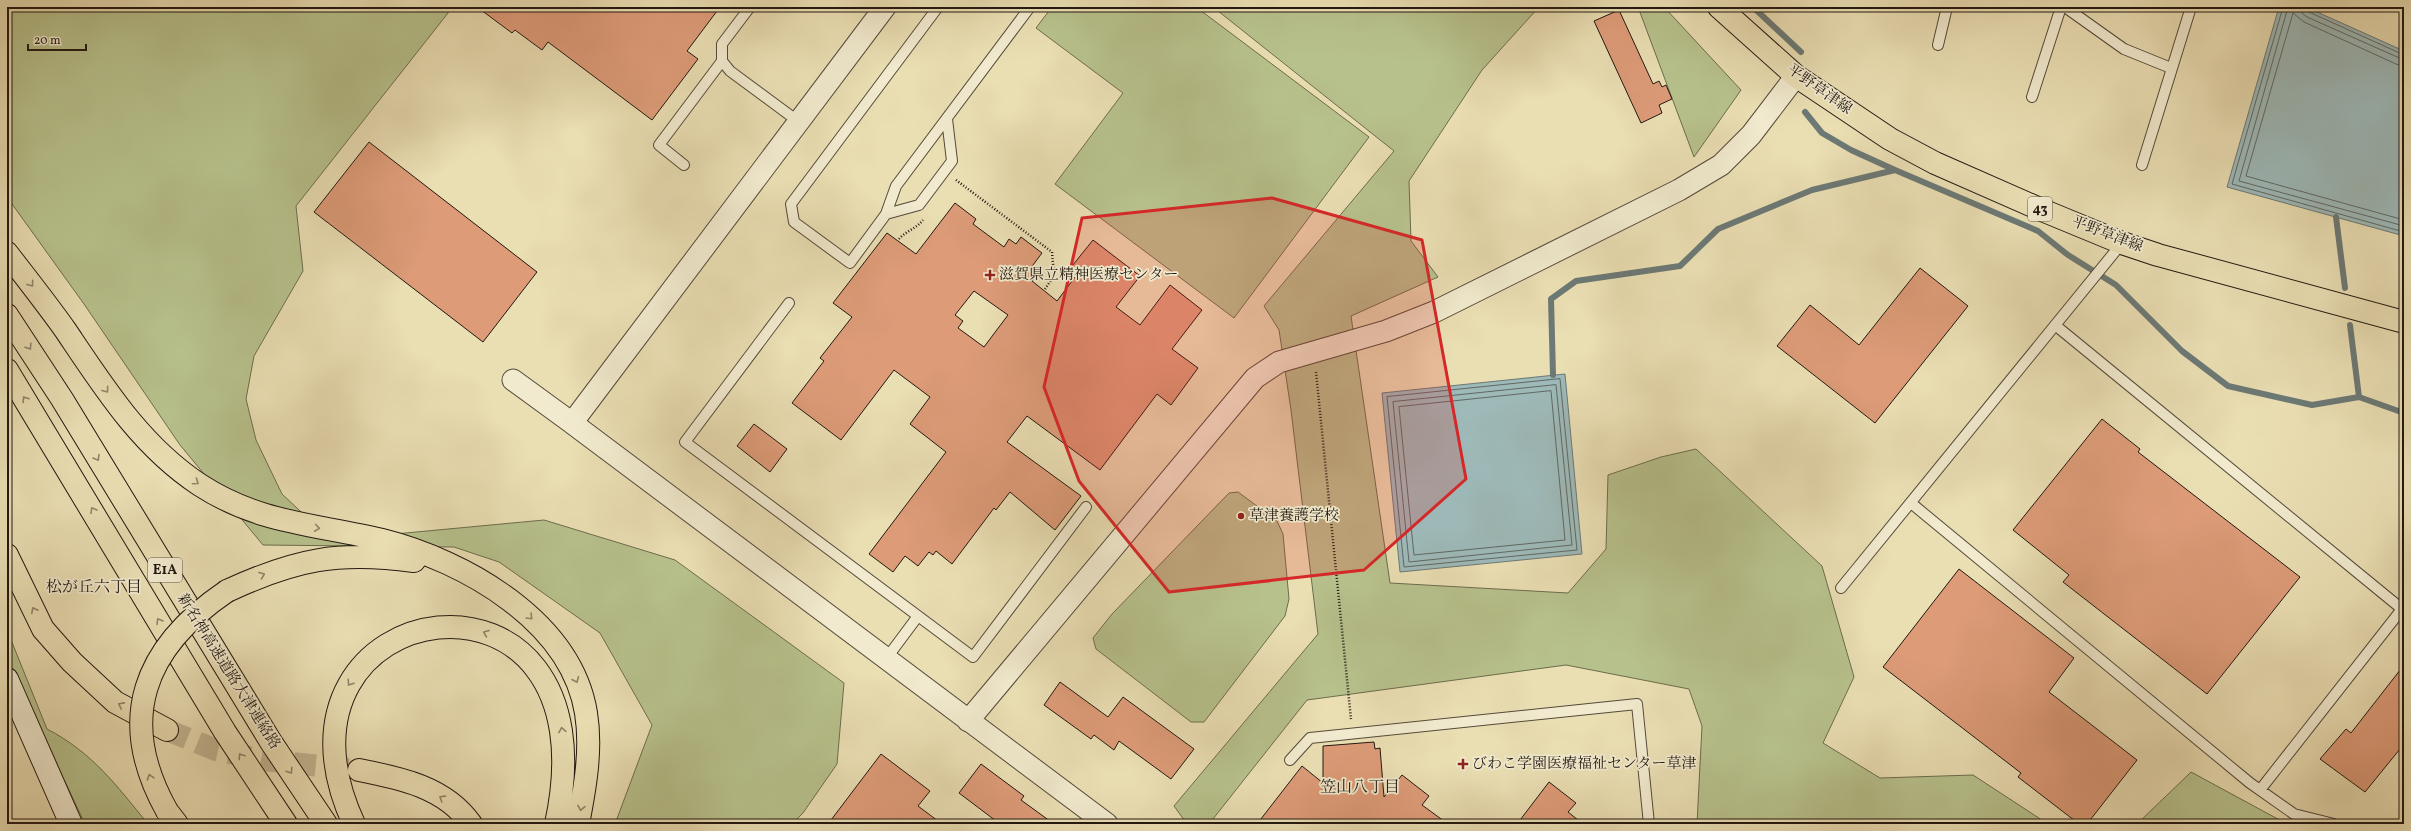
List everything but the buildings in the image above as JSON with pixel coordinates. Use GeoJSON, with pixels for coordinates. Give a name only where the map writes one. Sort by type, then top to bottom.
{"type":"FeatureCollection","features":[{"type":"Feature","properties":{"kind":"main road","name":"平野草津線"},"geometry":{"type":"LineString","coordinates":[[1719,7],[1796,76],[1890,139],[1935,163],[2122,243],[2165,257],[2404,322]]}},
{"type":"Feature","properties":{"kind":"main road"},"geometry":{"type":"LineString","coordinates":[[7,253],[125,415],[150,444],[176,468],[202,486],[251,511],[306,527],[384,541],[464,572],[499,592],[529,615],[557,646],[576,680],[586,713],[588,749],[578,824]]}},
{"type":"Feature","properties":{"kind":"main road","name":"新名神高速道路大津連絡路"},"geometry":{"type":"LineString","coordinates":[[7,315],[62,399],[271,742],[326,824]]}},
{"type":"Feature","properties":{"kind":"main road","name":"新名神高速道路大津連絡路"},"geometry":{"type":"LineString","coordinates":[[7,370],[225,732],[286,824]]}},
{"type":"Feature","properties":{"kind":"main road"},"geometry":{"type":"LineString","coordinates":[[7,555],[43,629],[72,662],[115,702],[168,730]]}},
{"type":"Feature","properties":{"kind":"main road"},"geometry":{"type":"LineString","coordinates":[[172,818],[153,785],[144,758],[141,730],[143,700],[152,673],[165,647],[183,625],[227,591],[263,574],[303,563],[335,557],[373,556],[414,561],[464,572]]}},
{"type":"Feature","properties":{"kind":"main road"},"geometry":{"type":"LineString","coordinates":[[354,824],[339,780],[334,745],[338,714],[347,687],[366,661],[389,642],[417,630],[444,625],[470,627],[499,639],[522,653],[541,673],[555,700],[563,732],[564,766],[556,824]]}},
{"type":"Feature","properties":{"kind":"main road"},"geometry":{"type":"LineString","coordinates":[[359,770],[397,777],[426,788],[451,803],[471,824]]}},
{"type":"Feature","properties":{"kind":"street"},"geometry":{"type":"LineString","coordinates":[[572,424],[885,7]]}},
{"type":"Feature","properties":{"kind":"street"},"geometry":{"type":"LineString","coordinates":[[968,721],[1254,378],[1279,362],[1314,350],[1386,331],[1434,312],[1679,190],[1721,165],[1751,135],[1796,76]]}},
{"type":"Feature","properties":{"kind":"street"},"geometry":{"type":"LineString","coordinates":[[513,380],[1106,824]]}},
{"type":"Feature","properties":{"kind":"street"},"geometry":{"type":"LineString","coordinates":[[7,679],[71,824]]}},
{"type":"Feature","properties":{"kind":"lane"},"geometry":{"type":"LineString","coordinates":[[684,165],[659,146],[722,61],[722,44],[750,7]]}},
{"type":"Feature","properties":{"kind":"lane"},"geometry":{"type":"LineString","coordinates":[[938,7],[791,204],[794,222],[850,262],[886,214],[896,186],[1030,7]]}},
{"type":"Feature","properties":{"kind":"lane"},"geometry":{"type":"LineString","coordinates":[[1938,45],[1946,7]]}},
{"type":"Feature","properties":{"kind":"lane"},"geometry":{"type":"LineString","coordinates":[[2032,97],[2061,7]]}},
{"type":"Feature","properties":{"kind":"lane"},"geometry":{"type":"LineString","coordinates":[[2065,7],[2124,49],[2171,68]]}},
{"type":"Feature","properties":{"kind":"lane"},"geometry":{"type":"LineString","coordinates":[[2142,165],[2171,68],[2192,7]]}},
{"type":"Feature","properties":{"kind":"lane"},"geometry":{"type":"LineString","coordinates":[[722,61],[730,71],[799,122]]}},
{"type":"Feature","properties":{"kind":"lane"},"geometry":{"type":"LineString","coordinates":[[886,214],[919,205],[952,161],[947,119]]}},
{"type":"Feature","properties":{"kind":"lane"},"geometry":{"type":"LineString","coordinates":[[1841,588],[2122,243]]}},
{"type":"Feature","properties":{"kind":"lane"},"geometry":{"type":"LineString","coordinates":[[789,302],[685,442],[973,657],[1086,507]]}},
{"type":"Feature","properties":{"kind":"lane"},"geometry":{"type":"LineString","coordinates":[[2055,325],[2402,609],[2260,790]]}},
{"type":"Feature","properties":{"kind":"lane"},"geometry":{"type":"LineString","coordinates":[[1911,502],[2260,790],[2294,814],[2334,824]]}},
{"type":"Feature","properties":{"kind":"lane"},"geometry":{"type":"LineString","coordinates":[[886,659],[918,616]]}},
{"type":"Feature","properties":{"kind":"lane"},"geometry":{"type":"LineString","coordinates":[[1290,760],[1310,738],[1637,704],[1649,824]]}},
{"type":"Feature","properties":{"kind":"path"},"geometry":{"type":"LineString","coordinates":[[950,184],[954,178],[1052,252],[1054,276],[1045,289]]}},
{"type":"Feature","properties":{"kind":"path"},"geometry":{"type":"LineString","coordinates":[[899,239],[906,231],[920,224],[924,218]]}},
{"type":"Feature","properties":{"kind":"path"},"geometry":{"type":"LineString","coordinates":[[1314,350],[1352,733]]}},
{"type":"Feature","properties":{"kind":"highlighted area"},"geometry":{"type":"Polygon","coordinates":[[[1272,198],[1422,240],[1466,479],[1364,570],[1169,592],[1079,481],[1044,387],[1082,218],[1272,198]]]}},
{"type":"Feature","properties":{"kind":"green space"},"geometry":{"type":"Polygon","coordinates":[[[7,7],[449,7],[448,13],[296,206],[303,271],[254,356],[246,399],[256,440],[282,494],[331,540],[544,520],[675,560],[844,683],[837,764],[803,813],[792,824],[615,824],[652,725],[600,633],[499,562],[454,547],[263,545],[180,445],[84,304],[7,197],[7,7]]]}},
{"type":"Feature","properties":{"kind":"green space"},"geometry":{"type":"Polygon","coordinates":[[[1052,7],[1196,7],[1369,137],[1234,318],[1055,184],[1123,93],[1036,28],[1052,7]]]}},
{"type":"Feature","properties":{"kind":"green space"},"geometry":{"type":"Polygon","coordinates":[[[1213,7],[1539,7],[1482,70],[1409,181],[1411,241],[1438,277],[1351,316],[1390,583],[1568,593],[1606,549],[1608,475],[1661,457],[1696,449],[1822,566],[1854,677],[1823,743],[1880,778],[1973,775],[2048,824],[1697,824],[1702,726],[1689,689],[1566,665],[1307,700],[1209,824],[1187,824],[1174,806],[1318,634],[1291,410],[1279,330],[1264,306],[1394,151],[1213,7]]]}},
{"type":"Feature","properties":{"kind":"green space"},"geometry":{"type":"Polygon","coordinates":[[[1638,7],[1664,7],[1741,90],[1694,157],[1638,7]]]}},
{"type":"Feature","properties":{"kind":"green space"},"geometry":{"type":"Polygon","coordinates":[[[1238,492],[1277,521],[1283,534],[1289,599],[1285,616],[1204,722],[1191,722],[1096,649],[1093,638],[1112,614],[1229,493],[1238,492]]]}},
{"type":"Feature","properties":{"kind":"green space"},"geometry":{"type":"Polygon","coordinates":[[[7,630],[47,729],[78,748],[91,759],[114,783],[148,824],[85,824],[7,659],[7,630]]]}},
{"type":"Feature","properties":{"kind":"green space"},"geometry":{"type":"Polygon","coordinates":[[[2191,772],[2287,824],[2137,824],[2191,772]]]}},
{"type":"Feature","properties":{"kind":"water"},"geometry":{"type":"Polygon","coordinates":[[[2279,7],[2306,7],[2404,51],[2404,236],[2227,187],[2279,7]]]}},
{"type":"Feature","properties":{"kind":"water"},"geometry":{"type":"Polygon","coordinates":[[[1565,374],[1582,554],[1400,572],[1382,393],[1565,374]]]}},
{"type":"Feature","properties":{"kind":"waterway"},"geometry":{"type":"LineString","coordinates":[[1753,7],[1801,52]]}},
{"type":"Feature","properties":{"kind":"waterway"},"geometry":{"type":"LineString","coordinates":[[1805,112],[1822,133],[1851,150],[1895,170]]}},
{"type":"Feature","properties":{"kind":"waterway"},"geometry":{"type":"LineString","coordinates":[[1553,375],[1551,299],[1576,281],[1680,266],[1718,229],[1812,190],[1895,170],[2038,231],[2068,255],[2116,285],[2182,351],[2228,386],[2312,405],[2359,397],[2404,413]]}},
{"type":"Feature","properties":{"kind":"waterway"},"geometry":{"type":"LineString","coordinates":[[2336,217],[2345,288]]}},
{"type":"Feature","properties":{"kind":"waterway"},"geometry":{"type":"LineString","coordinates":[[2350,325],[2359,397]]}},
{"type":"Feature","properties":{"kind":"tunnel"},"geometry":{"type":"LineString","coordinates":[[167,730],[216,750],[263,760],[358,770]]}},
{"type":"Feature","properties":{"kind":"place","name":"滋賀県立精神医療センター"},"geometry":{"type":"Point","coordinates":[990,275]}},
{"type":"Feature","properties":{"kind":"place","name":"草津養護学校"},"geometry":{"type":"Point","coordinates":[1241,516]}},
{"type":"Feature","properties":{"kind":"place","name":"びわこ学園医療福祉センター草津"},"geometry":{"type":"Point","coordinates":[1463,764]}},
{"type":"Feature","properties":{"kind":"district","name":"松が丘六丁目"},"geometry":{"type":"Point","coordinates":[94,588]}},
{"type":"Feature","properties":{"kind":"district","name":"笠山八丁目"},"geometry":{"type":"Point","coordinates":[1360,788]}}]}
